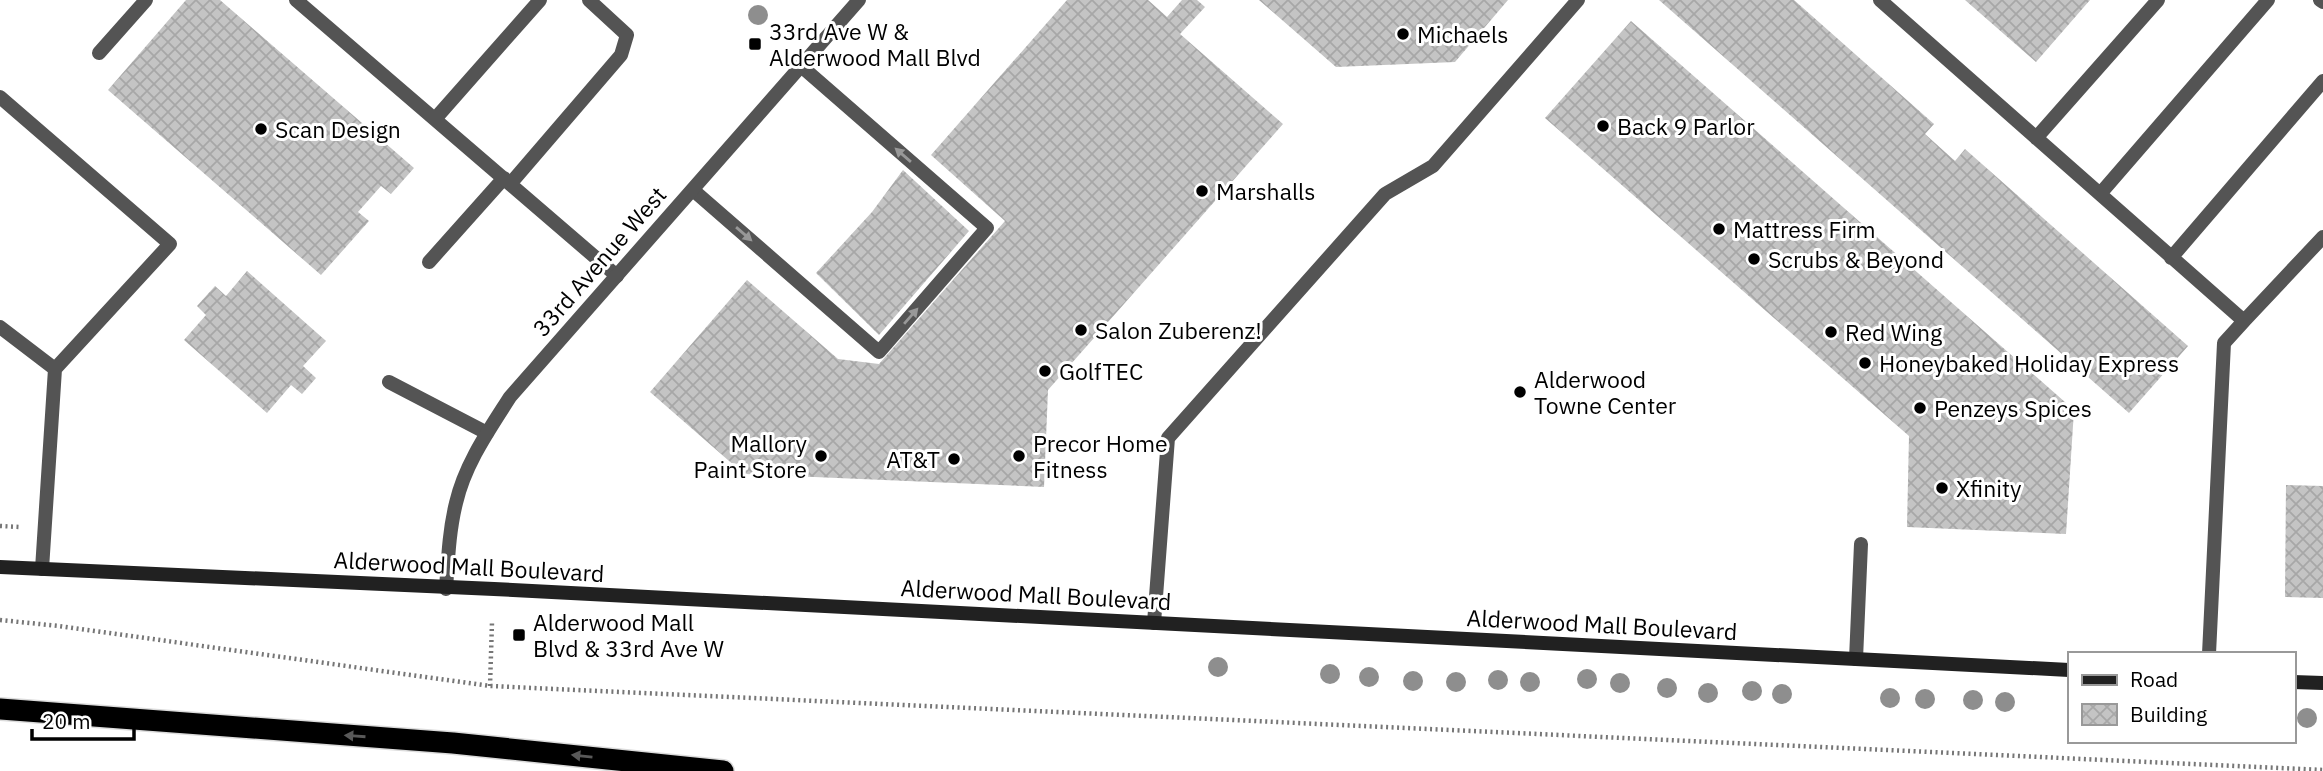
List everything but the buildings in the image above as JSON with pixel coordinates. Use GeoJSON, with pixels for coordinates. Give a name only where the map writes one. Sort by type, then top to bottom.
{"type":"FeatureCollection","features":[{"type":"Feature","properties":{"kind":"highway"},"geometry":{"type":"LineString","coordinates":[[0,709],[453,743],[723,771]]}},
{"type":"Feature","properties":{"kind":"main road","name":"Alderwood Mall Boulevard"},"geometry":{"type":"LineString","coordinates":[[0,567],[446,589],[494,589],[2068,670]]}},
{"type":"Feature","properties":{"kind":"main road"},"geometry":{"type":"LineString","coordinates":[[2295,682],[2323,684]]}},
{"type":"Feature","properties":{"kind":"street"},"geometry":{"type":"LineString","coordinates":[[99,53],[146,0]]}},
{"type":"Feature","properties":{"kind":"street"},"geometry":{"type":"LineString","coordinates":[[296,0],[617,276]]}},
{"type":"Feature","properties":{"kind":"street"},"geometry":{"type":"LineString","coordinates":[[435,118],[540,0]]}},
{"type":"Feature","properties":{"kind":"street"},"geometry":{"type":"LineString","coordinates":[[429,262],[621,55],[627,35],[589,0]]}},
{"type":"Feature","properties":{"kind":"street","name":"33rd Avenue West"},"geometry":{"type":"LineString","coordinates":[[446,589],[449,541],[456,500],[476,450],[510,397],[859,0]]}},
{"type":"Feature","properties":{"kind":"street"},"geometry":{"type":"LineString","coordinates":[[1154,623],[1168,439],[1385,194],[1433,166],[1578,0]]}},
{"type":"Feature","properties":{"kind":"street"},"geometry":{"type":"LineString","coordinates":[[1880,0],[2244,321]]}},
{"type":"Feature","properties":{"kind":"street"},"geometry":{"type":"LineString","coordinates":[[2036,138],[2158,0]]}},
{"type":"Feature","properties":{"kind":"street"},"geometry":{"type":"LineString","coordinates":[[2100,194],[2269,0]]}},
{"type":"Feature","properties":{"kind":"street"},"geometry":{"type":"LineString","coordinates":[[693,190],[879,352],[888,342],[987,228],[801,66]]}},
{"type":"Feature","properties":{"kind":"street"},"geometry":{"type":"LineString","coordinates":[[2171,258],[2323,81]]}},
{"type":"Feature","properties":{"kind":"street"},"geometry":{"type":"LineString","coordinates":[[0,96],[170,244],[55,369],[42,569]]}},
{"type":"Feature","properties":{"kind":"street"},"geometry":{"type":"LineString","coordinates":[[2209,652],[2224,343],[2322,236]]}},
{"type":"Feature","properties":{"kind":"street"},"geometry":{"type":"LineString","coordinates":[[0,327],[55,369]]}},
{"type":"Feature","properties":{"kind":"street"},"geometry":{"type":"LineString","coordinates":[[389,382],[487,433]]}},
{"type":"Feature","properties":{"kind":"street"},"geometry":{"type":"LineString","coordinates":[[1856,659],[1861,544]]}},
{"type":"Feature","properties":{"kind":"path"},"geometry":{"type":"LineString","coordinates":[[0,620],[490,686],[2323,770]]}},
{"type":"Feature","properties":{"kind":"path"},"geometry":{"type":"LineString","coordinates":[[490,686],[492,622]]}},
{"type":"Feature","properties":{"kind":"place","name":"Michaels"},"geometry":{"type":"Point","coordinates":[1403,34]}},
{"type":"Feature","properties":{"kind":"place","name":"33rd Ave W & Alderwood Mall Blvd"},"geometry":{"type":"Point","coordinates":[755,44]}},
{"type":"Feature","properties":{"kind":"place","name":"Back 9 Parlor"},"geometry":{"type":"Point","coordinates":[1603,126]}},
{"type":"Feature","properties":{"kind":"place","name":"Scan Design"},"geometry":{"type":"Point","coordinates":[261,129]}},
{"type":"Feature","properties":{"kind":"place","name":"Marshalls"},"geometry":{"type":"Point","coordinates":[1202,191]}},
{"type":"Feature","properties":{"kind":"place","name":"Mattress Firm"},"geometry":{"type":"Point","coordinates":[1719,229]}},
{"type":"Feature","properties":{"kind":"place","name":"Scrubs & Beyond"},"geometry":{"type":"Point","coordinates":[1754,259]}},
{"type":"Feature","properties":{"kind":"place","name":"Salon Zuberenz!"},"geometry":{"type":"Point","coordinates":[1081,330]}},
{"type":"Feature","properties":{"kind":"place","name":"Red Wing"},"geometry":{"type":"Point","coordinates":[1831,332]}},
{"type":"Feature","properties":{"kind":"place","name":"Honeybaked Holiday Express"},"geometry":{"type":"Point","coordinates":[1865,363]}},
{"type":"Feature","properties":{"kind":"place","name":"GolfTEC"},"geometry":{"type":"Point","coordinates":[1045,371]}},
{"type":"Feature","properties":{"kind":"place","name":"Alderwood Towne Center"},"geometry":{"type":"Point","coordinates":[1520,392]}},
{"type":"Feature","properties":{"kind":"place","name":"Penzeys Spices"},"geometry":{"type":"Point","coordinates":[1920,408]}},
{"type":"Feature","properties":{"kind":"place","name":"Mallory Paint Store"},"geometry":{"type":"Point","coordinates":[821,456]}},
{"type":"Feature","properties":{"kind":"place","name":"Precor Home Fitness"},"geometry":{"type":"Point","coordinates":[1019,456]}},
{"type":"Feature","properties":{"kind":"place","name":"AT&T"},"geometry":{"type":"Point","coordinates":[954,459]}},
{"type":"Feature","properties":{"kind":"place","name":"Xfinity"},"geometry":{"type":"Point","coordinates":[1942,488]}},
{"type":"Feature","properties":{"kind":"place","name":"Alderwood Mall Blvd & 33rd Ave W"},"geometry":{"type":"Point","coordinates":[519,635]}}]}
